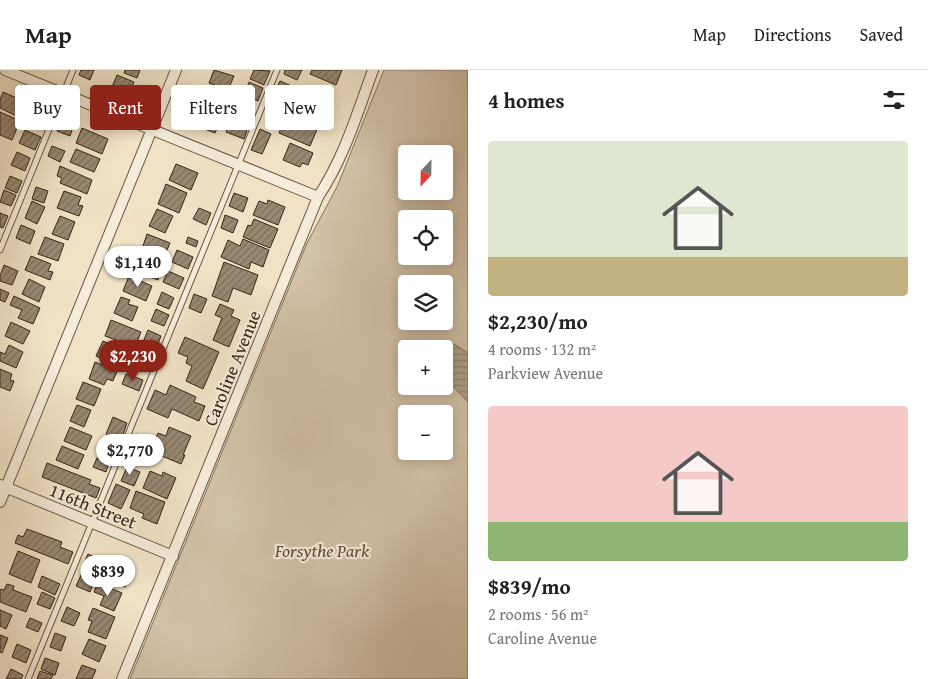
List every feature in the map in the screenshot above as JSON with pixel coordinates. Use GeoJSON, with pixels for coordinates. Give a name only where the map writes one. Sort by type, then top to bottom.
{"type":"FeatureCollection","features":[{"type":"Feature","properties":{"kind":"street"},"geometry":{"type":"LineString","coordinates":[[5,70],[42,85]]}},
{"type":"Feature","properties":{"kind":"street"},"geometry":{"type":"LineString","coordinates":[[161,107],[176,70]]}},
{"type":"Feature","properties":{"kind":"street","name":"Caroline Avenue"},"geometry":{"type":"LineString","coordinates":[[122,679],[318,197],[332,175],[345,147],[373,70]]}},
{"type":"Feature","properties":{"kind":"street"},"geometry":{"type":"LineString","coordinates":[[0,502],[3,487],[152,130]]}},
{"type":"Feature","properties":{"kind":"street"},"geometry":{"type":"LineString","coordinates":[[154,130],[318,197]]}},
{"type":"Feature","properties":{"kind":"street","name":"116th Street"},"geometry":{"type":"LineString","coordinates":[[3,487],[173,556]]}},
{"type":"Feature","properties":{"kind":"lane"},"geometry":{"type":"LineString","coordinates":[[67,85],[73,70]]}},
{"type":"Feature","properties":{"kind":"lane"},"geometry":{"type":"LineString","coordinates":[[28,679],[277,70]]}},
{"type":"Feature","properties":{"kind":"lane"},"geometry":{"type":"LineString","coordinates":[[0,250],[49,130]]}},
{"type":"Feature","properties":{"kind":"green space","name":"Forsythe Park"},"geometry":{"type":"Polygon","coordinates":[[[384,70],[468,70],[468,679],[130,679],[307,243],[337,187],[384,70]]]}},
{"type":"Feature","properties":{"kind":"shaded area"},"geometry":{"type":"Polygon","coordinates":[[[453,344],[468,353],[468,402],[453,386],[453,344]]]}},
{"type":"Feature","properties":{"kind":"building"},"geometry":{"type":"Polygon","coordinates":[[[81,70],[94,70],[90,80],[79,75],[81,70]]]}},
{"type":"Feature","properties":{"kind":"building"},"geometry":{"type":"Polygon","coordinates":[[[125,70],[140,70],[137,78],[124,73],[125,70]]]}},
{"type":"Feature","properties":{"kind":"building"},"geometry":{"type":"Polygon","coordinates":[[[214,70],[234,76],[230,85],[209,83],[214,70]]]}},
{"type":"Feature","properties":{"kind":"building"},"geometry":{"type":"Polygon","coordinates":[[[254,70],[270,71],[264,85],[250,79],[254,70]]]}},
{"type":"Feature","properties":{"kind":"building"},"geometry":{"type":"Polygon","coordinates":[[[285,70],[302,70],[297,80],[284,74],[285,70]]]}},
{"type":"Feature","properties":{"kind":"building"},"geometry":{"type":"Polygon","coordinates":[[[312,70],[342,70],[336,85],[310,74],[312,70]]]}},
{"type":"Feature","properties":{"kind":"building"},"geometry":{"type":"Polygon","coordinates":[[[117,75],[134,82],[133,85],[113,85],[117,75]]]}},
{"type":"Feature","properties":{"kind":"building"},"geometry":{"type":"Polygon","coordinates":[[[280,81],[289,85],[278,85],[280,81]]]}},
{"type":"Feature","properties":{"kind":"building"},"geometry":{"type":"Polygon","coordinates":[[[249,82],[263,88],[258,101],[255,100],[255,85],[248,85],[249,82]]]}},
{"type":"Feature","properties":{"kind":"building"},"geometry":{"type":"Polygon","coordinates":[[[3,92],[15,97],[15,115],[0,108],[3,92]]]}},
{"type":"Feature","properties":{"kind":"building"},"geometry":{"type":"Polygon","coordinates":[[[0,112],[15,119],[16,130],[12,140],[0,135],[0,112]]]}},
{"type":"Feature","properties":{"kind":"building"},"geometry":{"type":"Polygon","coordinates":[[[82,128],[108,139],[102,154],[76,143],[82,128]]]}},
{"type":"Feature","properties":{"kind":"building"},"geometry":{"type":"Polygon","coordinates":[[[260,129],[271,134],[262,154],[251,150],[260,129]]]}},
{"type":"Feature","properties":{"kind":"building"},"geometry":{"type":"Polygon","coordinates":[[[25,130],[41,137],[35,150],[19,143],[25,130]]]}},
{"type":"Feature","properties":{"kind":"building"},"geometry":{"type":"Polygon","coordinates":[[[57,130],[72,130],[70,136],[57,130]]]}},
{"type":"Feature","properties":{"kind":"building"},"geometry":{"type":"Polygon","coordinates":[[[227,130],[247,130],[244,139],[226,132],[227,130]]]}},
{"type":"Feature","properties":{"kind":"building"},"geometry":{"type":"Polygon","coordinates":[[[280,130],[317,130],[310,146],[279,133],[280,130]]]}},
{"type":"Feature","properties":{"kind":"building"},"geometry":{"type":"Polygon","coordinates":[[[290,143],[313,153],[308,165],[302,163],[300,167],[283,160],[290,143]]]}},
{"type":"Feature","properties":{"kind":"building"},"geometry":{"type":"Polygon","coordinates":[[[52,146],[65,151],[60,162],[48,156],[52,146]]]}},
{"type":"Feature","properties":{"kind":"building"},"geometry":{"type":"Polygon","coordinates":[[[76,149],[100,159],[94,172],[70,162],[76,149]]]}},
{"type":"Feature","properties":{"kind":"building"},"geometry":{"type":"Polygon","coordinates":[[[17,152],[30,158],[25,171],[11,165],[17,152]]]}},
{"type":"Feature","properties":{"kind":"building"},"geometry":{"type":"Polygon","coordinates":[[[176,164],[198,173],[191,190],[169,180],[176,164]]]}},
{"type":"Feature","properties":{"kind":"building"},"geometry":{"type":"Polygon","coordinates":[[[60,166],[92,180],[87,194],[60,183],[62,178],[57,176],[60,166]]]}},
{"type":"Feature","properties":{"kind":"building"},"geometry":{"type":"Polygon","coordinates":[[[10,176],[22,181],[17,193],[5,188],[10,176]]]}},
{"type":"Feature","properties":{"kind":"building"},"geometry":{"type":"Polygon","coordinates":[[[166,184],[187,193],[179,213],[158,204],[166,184]]]}},
{"type":"Feature","properties":{"kind":"building"},"geometry":{"type":"Polygon","coordinates":[[[36,187],[48,191],[44,203],[32,199],[36,187]]]}},
{"type":"Feature","properties":{"kind":"building"},"geometry":{"type":"Polygon","coordinates":[[[4,190],[16,195],[11,206],[0,202],[4,190]]]}},
{"type":"Feature","properties":{"kind":"building"},"geometry":{"type":"Polygon","coordinates":[[[64,191],[81,197],[78,205],[83,206],[79,216],[57,208],[64,191]]]}},
{"type":"Feature","properties":{"kind":"building"},"geometry":{"type":"Polygon","coordinates":[[[234,193],[248,198],[243,212],[229,206],[234,193]]]}},
{"type":"Feature","properties":{"kind":"building"},"geometry":{"type":"Polygon","coordinates":[[[268,200],[285,207],[278,225],[253,215],[259,201],[267,204],[268,200]]]}},
{"type":"Feature","properties":{"kind":"building"},"geometry":{"type":"Polygon","coordinates":[[[32,201],[45,207],[37,224],[25,218],[32,201]]]}},
{"type":"Feature","properties":{"kind":"building"},"geometry":{"type":"Polygon","coordinates":[[[199,208],[211,213],[206,225],[193,219],[199,208]]]}},
{"type":"Feature","properties":{"kind":"building"},"geometry":{"type":"Polygon","coordinates":[[[157,209],[173,216],[165,233],[149,226],[157,209]]]}},
{"type":"Feature","properties":{"kind":"building"},"geometry":{"type":"Polygon","coordinates":[[[0,213],[8,216],[3,228],[0,227],[0,213]]]}},
{"type":"Feature","properties":{"kind":"building"},"geometry":{"type":"Polygon","coordinates":[[[225,215],[238,220],[233,233],[221,228],[225,215]]]}},
{"type":"Feature","properties":{"kind":"building"},"geometry":{"type":"Polygon","coordinates":[[[60,216],[75,222],[68,240],[52,234],[60,216]]]}},
{"type":"Feature","properties":{"kind":"building"},"geometry":{"type":"Polygon","coordinates":[[[254,219],[278,229],[270,248],[243,237],[248,225],[251,226],[254,219]]]}},
{"type":"Feature","properties":{"kind":"building"},"geometry":{"type":"Polygon","coordinates":[[[21,225],[35,231],[30,244],[16,238],[21,225]]]}},
{"type":"Feature","properties":{"kind":"building"},"geometry":{"type":"Polygon","coordinates":[[[147,234],[170,243],[164,257],[142,249],[147,234]]]}},
{"type":"Feature","properties":{"kind":"building"},"geometry":{"type":"Polygon","coordinates":[[[45,237],[64,244],[58,261],[38,254],[45,237]]]}},
{"type":"Feature","properties":{"kind":"building"},"geometry":{"type":"Polygon","coordinates":[[[188,237],[198,241],[196,247],[186,243],[188,237]]]}},
{"type":"Feature","properties":{"kind":"building"},"geometry":{"type":"Polygon","coordinates":[[[243,239],[269,250],[263,267],[251,262],[249,269],[221,257],[228,240],[240,246],[243,239]]]}},
{"type":"Feature","properties":{"kind":"building"},"geometry":{"type":"Polygon","coordinates":[[[177,250],[193,257],[188,269],[172,262],[177,250]]]}},
{"type":"Feature","properties":{"kind":"building"},"geometry":{"type":"Polygon","coordinates":[[[138,255],[163,265],[158,280],[133,270],[138,255]]]}},
{"type":"Feature","properties":{"kind":"building"},"geometry":{"type":"Polygon","coordinates":[[[31,256],[51,264],[48,271],[53,272],[50,280],[25,270],[31,256]]]}},
{"type":"Feature","properties":{"kind":"building"},"geometry":{"type":"Polygon","coordinates":[[[224,262],[258,275],[251,295],[233,288],[228,302],[212,296],[224,262]]]}},
{"type":"Feature","properties":{"kind":"building"},"geometry":{"type":"Polygon","coordinates":[[[4,265],[18,271],[12,285],[0,281],[4,265]]]}},
{"type":"Feature","properties":{"kind":"building"},"geometry":{"type":"Polygon","coordinates":[[[168,271],[184,278],[179,289],[163,282],[168,271]]]}},
{"type":"Feature","properties":{"kind":"building"},"geometry":{"type":"Polygon","coordinates":[[[129,276],[152,286],[146,301],[123,291],[129,276]]]}},
{"type":"Feature","properties":{"kind":"building"},"geometry":{"type":"Polygon","coordinates":[[[29,279],[45,287],[39,302],[22,294],[29,279]]]}},
{"type":"Feature","properties":{"kind":"building"},"geometry":{"type":"Polygon","coordinates":[[[0,289],[9,293],[5,302],[0,300],[0,289]]]}},
{"type":"Feature","properties":{"kind":"building"},"geometry":{"type":"Polygon","coordinates":[[[162,292],[174,298],[169,309],[157,304],[162,292]]]}},
{"type":"Feature","properties":{"kind":"building"},"geometry":{"type":"Polygon","coordinates":[[[194,294],[207,299],[201,313],[189,308],[194,294]]]}},
{"type":"Feature","properties":{"kind":"building"},"geometry":{"type":"Polygon","coordinates":[[[14,296],[40,308],[33,324],[18,318],[22,310],[10,305],[14,296]]]}},
{"type":"Feature","properties":{"kind":"building"},"geometry":{"type":"Polygon","coordinates":[[[121,297],[130,300],[128,304],[138,307],[132,321],[114,313],[121,297]]]}},
{"type":"Feature","properties":{"kind":"building"},"geometry":{"type":"Polygon","coordinates":[[[220,304],[234,310],[231,316],[240,320],[229,347],[213,340],[222,318],[215,315],[220,304]]]}},
{"type":"Feature","properties":{"kind":"building"},"geometry":{"type":"Polygon","coordinates":[[[156,309],[169,315],[164,326],[151,321],[156,309]]]}},
{"type":"Feature","properties":{"kind":"building"},"geometry":{"type":"Polygon","coordinates":[[[111,320],[141,332],[135,347],[105,336],[111,320]]]}},
{"type":"Feature","properties":{"kind":"building"},"geometry":{"type":"Polygon","coordinates":[[[11,322],[30,331],[23,344],[5,336],[11,322]]]}},
{"type":"Feature","properties":{"kind":"building"},"geometry":{"type":"Polygon","coordinates":[[[148,330],[161,336],[153,357],[139,352],[148,330]]]}},
{"type":"Feature","properties":{"kind":"building"},"geometry":{"type":"Polygon","coordinates":[[[185,337],[219,352],[203,389],[186,381],[192,366],[186,363],[188,357],[178,353],[185,337]]]}},
{"type":"Feature","properties":{"kind":"building"},"geometry":{"type":"Polygon","coordinates":[[[103,341],[122,349],[115,364],[96,356],[103,341]]]}},
{"type":"Feature","properties":{"kind":"building"},"geometry":{"type":"Polygon","coordinates":[[[9,345],[23,352],[16,368],[0,361],[0,352],[5,354],[9,345]]]}},
{"type":"Feature","properties":{"kind":"building"},"geometry":{"type":"Polygon","coordinates":[[[140,354],[152,359],[149,366],[137,361],[140,354]]]}},
{"type":"Feature","properties":{"kind":"building"},"geometry":{"type":"Polygon","coordinates":[[[95,362],[117,371],[113,381],[107,379],[104,385],[89,379],[95,362]]]}},
{"type":"Feature","properties":{"kind":"building"},"geometry":{"type":"Polygon","coordinates":[[[0,369],[12,374],[10,380],[14,381],[10,391],[0,387],[0,369]]]}},
{"type":"Feature","properties":{"kind":"building"},"geometry":{"type":"Polygon","coordinates":[[[126,374],[143,380],[139,391],[122,384],[126,374]]]}},
{"type":"Feature","properties":{"kind":"building"},"geometry":{"type":"Polygon","coordinates":[[[83,382],[101,389],[94,406],[76,399],[83,382]]]}},
{"type":"Feature","properties":{"kind":"building"},"geometry":{"type":"Polygon","coordinates":[[[170,385],[196,397],[194,402],[205,406],[199,421],[172,409],[168,418],[147,409],[155,390],[166,395],[170,385]]]}},
{"type":"Feature","properties":{"kind":"building"},"geometry":{"type":"Polygon","coordinates":[[[77,405],[91,410],[84,427],[70,421],[77,405]]]}},
{"type":"Feature","properties":{"kind":"building"},"geometry":{"type":"Polygon","coordinates":[[[113,417],[127,423],[121,440],[106,434],[113,417]]]}},
{"type":"Feature","properties":{"kind":"building"},"geometry":{"type":"Polygon","coordinates":[[[70,427],[92,436],[86,450],[64,441],[70,427]]]}},
{"type":"Feature","properties":{"kind":"building"},"geometry":{"type":"Polygon","coordinates":[[[169,427],[191,436],[181,464],[150,451],[158,433],[166,436],[169,427]]]}},
{"type":"Feature","properties":{"kind":"building"},"geometry":{"type":"Polygon","coordinates":[[[136,434],[154,441],[148,456],[130,450],[136,434]]]}},
{"type":"Feature","properties":{"kind":"building"},"geometry":{"type":"Polygon","coordinates":[[[62,446],[84,455],[78,469],[56,460],[62,446]]]}},
{"type":"Feature","properties":{"kind":"building"},"geometry":{"type":"Polygon","coordinates":[[[102,448],[113,453],[110,461],[98,457],[102,448]]]}},
{"type":"Feature","properties":{"kind":"building"},"geometry":{"type":"Polygon","coordinates":[[[97,458],[109,463],[106,472],[93,467],[97,458]]]}},
{"type":"Feature","properties":{"kind":"building"},"geometry":{"type":"Polygon","coordinates":[[[47,463],[91,480],[89,484],[100,488],[96,498],[42,477],[47,463]]]}},
{"type":"Feature","properties":{"kind":"building"},"geometry":{"type":"Polygon","coordinates":[[[127,467],[140,472],[134,486],[121,481],[127,467]]]}},
{"type":"Feature","properties":{"kind":"building"},"geometry":{"type":"Polygon","coordinates":[[[150,471],[162,476],[163,472],[176,478],[167,499],[143,488],[150,471]]]}},
{"type":"Feature","properties":{"kind":"building"},"geometry":{"type":"Polygon","coordinates":[[[116,484],[130,490],[121,509],[108,503],[116,484]]]}},
{"type":"Feature","properties":{"kind":"building"},"geometry":{"type":"Polygon","coordinates":[[[136,491],[165,502],[157,524],[142,518],[144,514],[130,508],[136,491]]]}},
{"type":"Feature","properties":{"kind":"building"},"geometry":{"type":"Polygon","coordinates":[[[27,529],[62,542],[60,547],[73,552],[68,564],[15,543],[18,535],[23,537],[27,529]]]}},
{"type":"Feature","properties":{"kind":"building"},"geometry":{"type":"Polygon","coordinates":[[[18,551],[40,560],[31,583],[9,574],[18,551]]]}},
{"type":"Feature","properties":{"kind":"building"},"geometry":{"type":"Polygon","coordinates":[[[88,554],[102,560],[95,575],[81,569],[88,554]]]}},
{"type":"Feature","properties":{"kind":"building"},"geometry":{"type":"Polygon","coordinates":[[[108,562],[132,571],[125,587],[102,578],[108,562]]]}},
{"type":"Feature","properties":{"kind":"building"},"geometry":{"type":"Polygon","coordinates":[[[82,573],[95,579],[90,592],[76,586],[82,573]]]}},
{"type":"Feature","properties":{"kind":"building"},"geometry":{"type":"Polygon","coordinates":[[[42,576],[60,584],[55,595],[38,587],[42,576]]]}},
{"type":"Feature","properties":{"kind":"building"},"geometry":{"type":"Polygon","coordinates":[[[98,583],[122,593],[114,611],[100,605],[104,596],[94,592],[98,583]]]}},
{"type":"Feature","properties":{"kind":"building"},"geometry":{"type":"Polygon","coordinates":[[[7,584],[14,586],[13,590],[32,597],[26,612],[0,602],[0,591],[1,589],[4,590],[7,584]]]}},
{"type":"Feature","properties":{"kind":"building"},"geometry":{"type":"Polygon","coordinates":[[[42,592],[55,598],[50,609],[37,604],[42,592]]]}},
{"type":"Feature","properties":{"kind":"building"},"geometry":{"type":"Polygon","coordinates":[[[67,607],[80,613],[74,626],[61,621],[67,607]]]}},
{"type":"Feature","properties":{"kind":"building"},"geometry":{"type":"Polygon","coordinates":[[[93,608],[115,617],[106,639],[88,632],[92,621],[88,620],[93,608]]]}},
{"type":"Feature","properties":{"kind":"building"},"geometry":{"type":"Polygon","coordinates":[[[0,610],[12,615],[6,629],[0,626],[0,610]]]}},
{"type":"Feature","properties":{"kind":"building"},"geometry":{"type":"Polygon","coordinates":[[[30,618],[42,623],[38,632],[26,627],[30,618]]]}},
{"type":"Feature","properties":{"kind":"building"},"geometry":{"type":"Polygon","coordinates":[[[55,633],[66,637],[61,651],[50,647],[55,633]]]}},
{"type":"Feature","properties":{"kind":"building"},"geometry":{"type":"Polygon","coordinates":[[[0,635],[8,638],[2,653],[0,652],[0,635]]]}},
{"type":"Feature","properties":{"kind":"building"},"geometry":{"type":"Polygon","coordinates":[[[89,639],[106,646],[99,662],[82,654],[89,639]]]}},
{"type":"Feature","properties":{"kind":"building"},"geometry":{"type":"Polygon","coordinates":[[[17,644],[31,650],[26,663],[12,657],[17,644]]]}},
{"type":"Feature","properties":{"kind":"building"},"geometry":{"type":"Polygon","coordinates":[[[45,658],[59,663],[55,675],[41,669],[45,658]]]}},
{"type":"Feature","properties":{"kind":"building"},"geometry":{"type":"Polygon","coordinates":[[[82,665],[96,670],[92,679],[76,679],[82,665]]]}},
{"type":"Feature","properties":{"kind":"building"},"geometry":{"type":"Polygon","coordinates":[[[11,669],[23,675],[21,679],[6,679],[11,669]]]}},
{"type":"Feature","properties":{"kind":"building"},"geometry":{"type":"Polygon","coordinates":[[[40,671],[53,675],[51,679],[37,679],[40,671]]]}}]}
